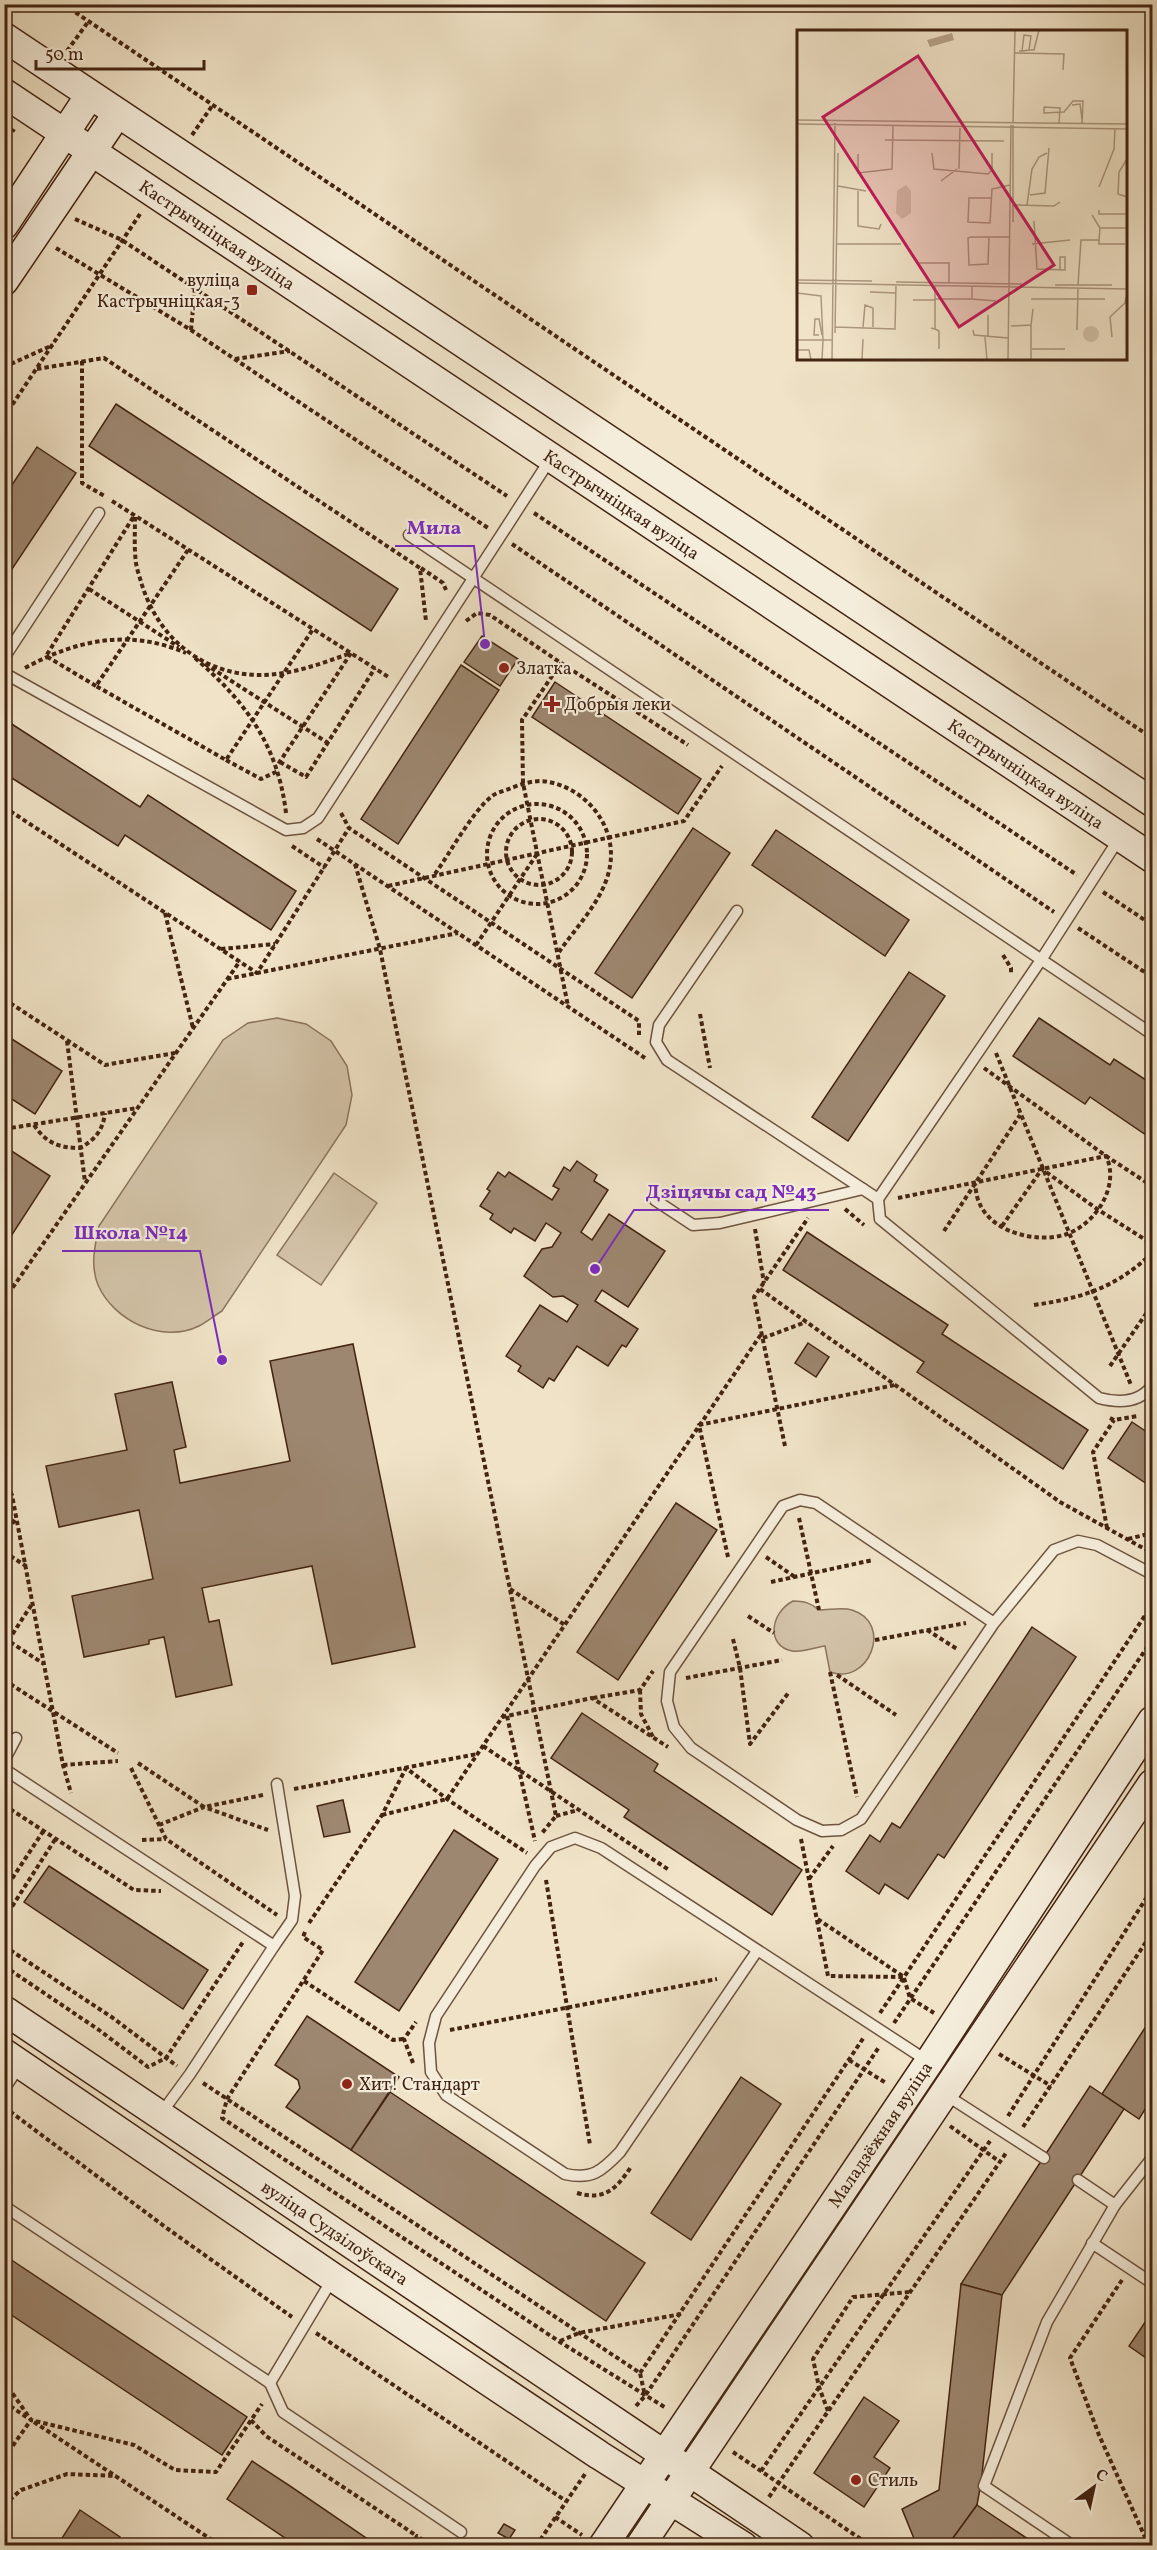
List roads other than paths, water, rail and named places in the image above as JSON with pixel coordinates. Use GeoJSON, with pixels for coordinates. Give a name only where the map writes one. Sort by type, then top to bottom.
{"type":"FeatureCollection","features":[{"type":"Feature","properties":{"kind":"main road"},"geometry":{"type":"LineString","coordinates":[[4,37],[1152,802]]}},
{"type":"Feature","properties":{"kind":"main road","name":"Кастрычніцкая вуліца"},"geometry":{"type":"LineString","coordinates":[[4,93],[1152,858]]}},
{"type":"Feature","properties":{"kind":"main road"},"geometry":{"type":"LineString","coordinates":[[4,225],[90,94]]}},
{"type":"Feature","properties":{"kind":"main road"},"geometry":{"type":"LineString","coordinates":[[4,281],[117,114]]}},
{"type":"Feature","properties":{"kind":"main road","name":"Маладзёжная вуліца"},"geometry":{"type":"LineString","coordinates":[[596,2543],[664,2455],[929,2062],[1152,1721]]}},
{"type":"Feature","properties":{"kind":"main road","name":"Маладзёжная вуліца"},"geometry":{"type":"LineString","coordinates":[[640,2546],[943,2093],[1148,1798]]}},
{"type":"Feature","properties":{"kind":"main road","name":"вуліца Судзілоўскага"},"geometry":{"type":"LineString","coordinates":[[4,2010],[800,2546]]}},
{"type":"Feature","properties":{"kind":"main road","name":"вуліца Судзілоўскага"},"geometry":{"type":"LineString","coordinates":[[13,2058],[334,2278],[599,2455],[743,2546]]}},
{"type":"Feature","properties":{"kind":"lane"},"geometry":{"type":"LineString","coordinates":[[4,673],[286,830],[303,828],[318,818],[551,458]]}},
{"type":"Feature","properties":{"kind":"lane"},"geometry":{"type":"LineString","coordinates":[[4,658],[99,513]]}},
{"type":"Feature","properties":{"kind":"lane"},"geometry":{"type":"LineString","coordinates":[[409,535],[1152,1034]]}},
{"type":"Feature","properties":{"kind":"lane"},"geometry":{"type":"LineString","coordinates":[[1120,837],[1041,960],[878,1199],[880,1219],[1099,1398],[1114,1402],[1134,1400],[1152,1386]]}},
{"type":"Feature","properties":{"kind":"lane"},"geometry":{"type":"LineString","coordinates":[[737,911],[659,1024],[656,1041],[667,1060],[878,1199]]}},
{"type":"Feature","properties":{"kind":"lane"},"geometry":{"type":"LineString","coordinates":[[655,1200],[693,1225],[720,1223],[863,1190]]}},
{"type":"Feature","properties":{"kind":"lane"},"geometry":{"type":"LineString","coordinates":[[994,1623],[816,1503],[800,1500],[783,1506],[670,1672],[667,1701],[674,1727],[691,1748],[797,1820],[822,1831],[841,1830],[861,1819],[994,1623],[1054,1550],[1078,1541],[1098,1545],[1152,1574]]}},
{"type":"Feature","properties":{"kind":"lane"},"geometry":{"type":"LineString","coordinates":[[4,1761],[16,1738]]}},
{"type":"Feature","properties":{"kind":"lane"},"geometry":{"type":"LineString","coordinates":[[4,1769],[274,1946]]}},
{"type":"Feature","properties":{"kind":"lane"},"geometry":{"type":"LineString","coordinates":[[160,2115],[190,2074],[292,1920],[295,1896],[278,1788]]}},
{"type":"Feature","properties":{"kind":"lane"},"geometry":{"type":"LineString","coordinates":[[758,1951],[620,2152],[603,2170],[581,2178],[565,2174],[446,2095],[431,2072],[429,2043],[436,2016],[534,1866],[551,1846],[575,1838],[602,1848],[929,2062]]}},
{"type":"Feature","properties":{"kind":"lane"},"geometry":{"type":"LineString","coordinates":[[4,2089],[13,2058]]}},
{"type":"Feature","properties":{"kind":"lane"},"geometry":{"type":"LineString","coordinates":[[943,2093],[1044,2158]]}},
{"type":"Feature","properties":{"kind":"lane"},"geometry":{"type":"LineString","coordinates":[[1073,2546],[984,2486],[1047,2322],[1116,2205],[1152,2158]]}},
{"type":"Feature","properties":{"kind":"lane"},"geometry":{"type":"LineString","coordinates":[[1078,2180],[1116,2205]]}},
{"type":"Feature","properties":{"kind":"lane"},"geometry":{"type":"LineString","coordinates":[[4,2206],[270,2383],[283,2412],[461,2532]]}},
{"type":"Feature","properties":{"kind":"lane"},"geometry":{"type":"LineString","coordinates":[[1092,2243],[1152,2283]]}},
{"type":"Feature","properties":{"kind":"lane"},"geometry":{"type":"LineString","coordinates":[[270,2383],[334,2278]]}},
{"type":"Feature","properties":{"kind":"place","name":"вуліца Кастрычніцкая-3"},"geometry":{"type":"Point","coordinates":[252,290]}},
{"type":"Feature","properties":{"kind":"place","name":"Мила"},"geometry":{"type":"Point","coordinates":[485,644]}},
{"type":"Feature","properties":{"kind":"place","name":"Златка"},"geometry":{"type":"Point","coordinates":[504,668]}},
{"type":"Feature","properties":{"kind":"place","name":"Добрыя леки"},"geometry":{"type":"Point","coordinates":[552,704]}},
{"type":"Feature","properties":{"kind":"place","name":"Дзіцячы сад №43"},"geometry":{"type":"Point","coordinates":[595,1269]}},
{"type":"Feature","properties":{"kind":"place","name":"Школа №14"},"geometry":{"type":"Point","coordinates":[222,1360]}},
{"type":"Feature","properties":{"kind":"place","name":"Хит! Стандарт"},"geometry":{"type":"Point","coordinates":[347,2084]}},
{"type":"Feature","properties":{"kind":"place","name":"Стиль"},"geometry":{"type":"Point","coordinates":[856,2480]}}]}
